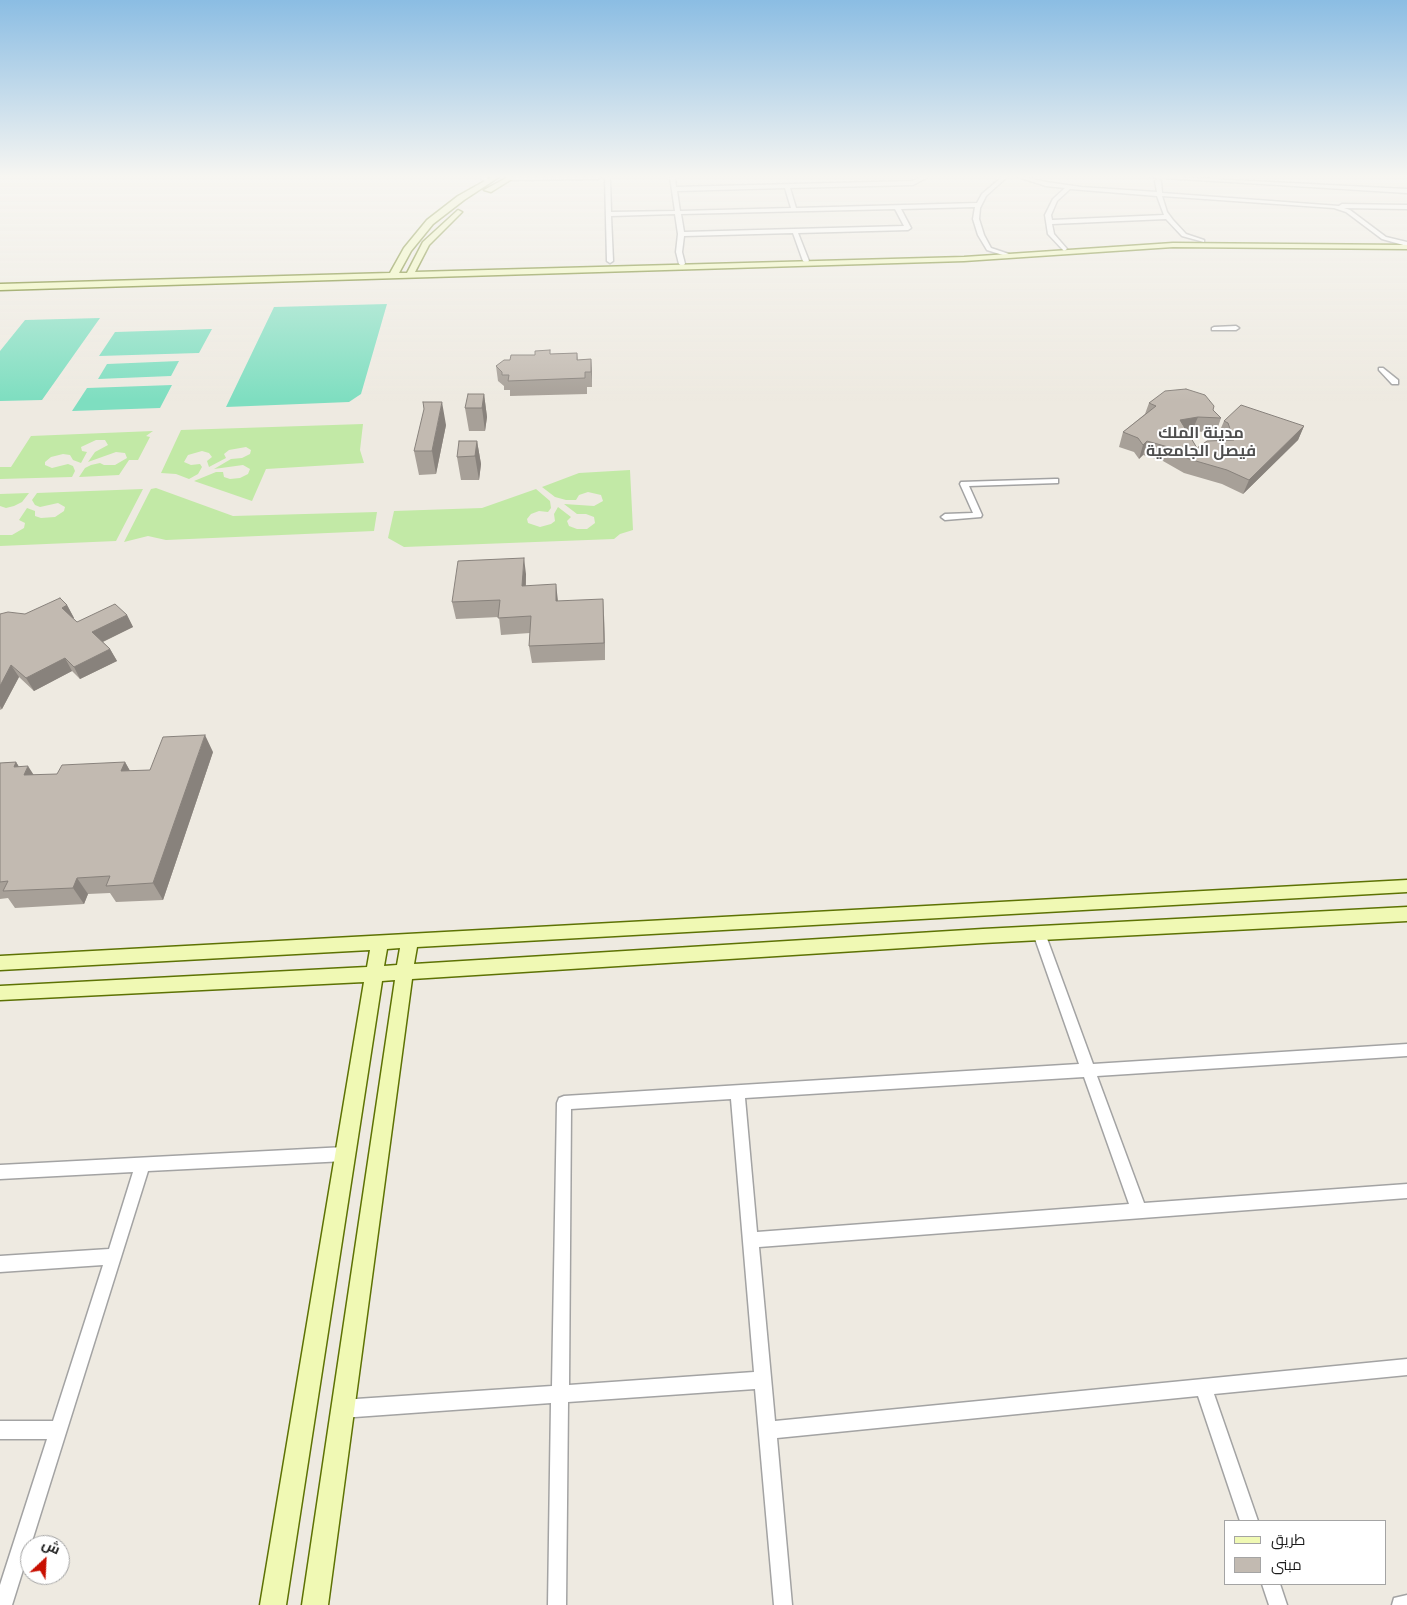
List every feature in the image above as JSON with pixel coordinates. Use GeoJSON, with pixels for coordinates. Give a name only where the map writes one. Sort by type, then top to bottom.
{"type":"FeatureCollection","features":[{"type":"Feature","properties":{"kind":"main road"},"geometry":{"type":"LineString","coordinates":[[394,274],[406,252]]}},
{"type":"Feature","properties":{"kind":"main road"},"geometry":{"type":"LineString","coordinates":[[410,274],[422,252]]}},
{"type":"Feature","properties":{"kind":"main road"},"geometry":{"type":"LineString","coordinates":[[410,274],[1030,252]]}},
{"type":"Feature","properties":{"kind":"main road"},"geometry":{"type":"LineString","coordinates":[[0,285],[964,260],[1070,252]]}},
{"type":"Feature","properties":{"kind":"main road"},"geometry":{"type":"LineString","coordinates":[[0,963],[379,944],[1407,886]]}},
{"type":"Feature","properties":{"kind":"main road"},"geometry":{"type":"LineString","coordinates":[[0,994],[374,974],[1039,933],[1407,914]]}},
{"type":"Feature","properties":{"kind":"main road"},"geometry":{"type":"LineString","coordinates":[[315,1605],[341,1409],[409,942]]}},
{"type":"Feature","properties":{"kind":"main road"},"geometry":{"type":"LineString","coordinates":[[273,1605],[379,944]]}},
{"type":"Feature","properties":{"kind":"street"},"geometry":{"type":"LineString","coordinates":[[610,252],[610,261]]}},
{"type":"Feature","properties":{"kind":"street"},"geometry":{"type":"LineString","coordinates":[[679,252],[682,264]]}},
{"type":"Feature","properties":{"kind":"street"},"geometry":{"type":"LineString","coordinates":[[803,252],[806,261]]}},
{"type":"Feature","properties":{"kind":"street"},"geometry":{"type":"LineString","coordinates":[[1214,329],[1236,328]]}},
{"type":"Feature","properties":{"kind":"street"},"geometry":{"type":"LineString","coordinates":[[1381,369],[1395,382]]}},
{"type":"Feature","properties":{"kind":"street"},"geometry":{"type":"LineString","coordinates":[[945,517],[978,515],[964,484],[1055,481]]}},
{"type":"Feature","properties":{"kind":"street"},"geometry":{"type":"LineString","coordinates":[[1039,933],[1139,1211]]}},
{"type":"Feature","properties":{"kind":"street"},"geometry":{"type":"LineString","coordinates":[[557,1605],[564,1103],[1407,1050]]}},
{"type":"Feature","properties":{"kind":"street"},"geometry":{"type":"LineString","coordinates":[[737,1092],[783,1605]]}},
{"type":"Feature","properties":{"kind":"street"},"geometry":{"type":"LineString","coordinates":[[0,1172],[345,1154]]}},
{"type":"Feature","properties":{"kind":"street"},"geometry":{"type":"LineString","coordinates":[[3,1605],[143,1165]]}},
{"type":"Feature","properties":{"kind":"street"},"geometry":{"type":"LineString","coordinates":[[750,1240],[1407,1191]]}},
{"type":"Feature","properties":{"kind":"street"},"geometry":{"type":"LineString","coordinates":[[0,1264],[114,1256]]}},
{"type":"Feature","properties":{"kind":"street"},"geometry":{"type":"LineString","coordinates":[[768,1430],[1407,1367]]}},
{"type":"Feature","properties":{"kind":"street"},"geometry":{"type":"LineString","coordinates":[[341,1409],[763,1380]]}},
{"type":"Feature","properties":{"kind":"street"},"geometry":{"type":"LineString","coordinates":[[1203,1388],[1250,1520]]}},
{"type":"Feature","properties":{"kind":"street"},"geometry":{"type":"LineString","coordinates":[[0,1430],[59,1430]]}},
{"type":"Feature","properties":{"kind":"street"},"geometry":{"type":"LineString","coordinates":[[1271,1585],[1278,1605]]}},
{"type":"Feature","properties":{"kind":"street"},"geometry":{"type":"LineString","coordinates":[[1401,1605],[1407,1604]]}},
{"type":"Feature","properties":{"kind":"green space"},"geometry":{"type":"Polygon","coordinates":[[[387,304],[361,394],[349,402],[226,407],[274,307],[387,304]]]}},
{"type":"Feature","properties":{"kind":"green space"},"geometry":{"type":"Polygon","coordinates":[[[100,318],[42,400],[0,401],[0,351],[25,320],[100,318]]]}},
{"type":"Feature","properties":{"kind":"green space"},"geometry":{"type":"Polygon","coordinates":[[[212,329],[199,353],[99,356],[115,332],[212,329]]]}},
{"type":"Feature","properties":{"kind":"green space"},"geometry":{"type":"Polygon","coordinates":[[[179,361],[171,376],[98,379],[107,364],[179,361]]]}},
{"type":"Feature","properties":{"kind":"green space"},"geometry":{"type":"Polygon","coordinates":[[[172,385],[160,408],[72,411],[87,388],[172,385]]]}},
{"type":"Feature","properties":{"kind":"green space"},"geometry":{"type":"Polygon","coordinates":[[[363,424],[360,450],[364,463],[266,469],[252,501],[194,481],[216,472],[223,472],[224,477],[230,479],[240,478],[248,474],[250,469],[243,465],[214,469],[231,459],[242,458],[250,454],[251,450],[246,447],[229,450],[224,454],[226,458],[209,467],[207,461],[212,457],[209,453],[202,451],[188,455],[184,462],[191,465],[200,464],[202,467],[198,474],[189,479],[176,474],[161,473],[181,430],[363,424]]]}},
{"type":"Feature","properties":{"kind":"green space"},"geometry":{"type":"Polygon","coordinates":[[[153,431],[146,436],[150,437],[138,460],[129,460],[119,475],[79,477],[85,468],[91,465],[100,463],[115,465],[127,458],[125,453],[116,452],[88,462],[95,452],[108,445],[105,440],[96,440],[81,447],[82,451],[87,452],[81,463],[73,460],[70,455],[63,454],[51,457],[45,462],[45,465],[52,468],[68,464],[73,466],[75,471],[72,477],[0,479],[0,467],[11,467],[31,436],[153,431]]]}},
{"type":"Feature","properties":{"kind":"green space"},"geometry":{"type":"Polygon","coordinates":[[[630,470],[633,530],[620,534],[614,539],[404,547],[388,538],[394,511],[482,508],[536,489],[550,501],[551,508],[548,512],[539,511],[531,514],[527,519],[528,523],[540,527],[551,524],[555,521],[554,514],[558,507],[571,517],[567,521],[569,526],[577,529],[587,529],[595,523],[594,517],[586,514],[577,514],[564,504],[594,506],[603,501],[601,495],[588,492],[579,495],[576,500],[566,500],[555,497],[542,487],[579,473],[630,470]]]}},
{"type":"Feature","properties":{"kind":"green space"},"geometry":{"type":"Polygon","coordinates":[[[156,488],[233,516],[377,512],[374,531],[166,540],[148,536],[124,542],[151,489],[156,488]]]}},
{"type":"Feature","properties":{"kind":"green space"},"geometry":{"type":"Polygon","coordinates":[[[143,489],[116,541],[0,546],[0,535],[12,535],[24,528],[25,523],[19,520],[27,508],[35,511],[35,516],[41,518],[55,517],[64,511],[65,507],[58,503],[40,507],[35,505],[32,500],[37,493],[143,489]]]}},
{"type":"Feature","properties":{"kind":"green space"},"geometry":{"type":"Polygon","coordinates":[[[29,493],[22,502],[14,506],[6,508],[0,506],[0,494],[29,493]]]}},
{"type":"Feature","properties":{"kind":"building"},"geometry":{"type":"Polygon","coordinates":[[[550,350],[550,354],[577,353],[577,360],[591,359],[591,372],[585,372],[585,378],[508,381],[509,375],[502,375],[502,372],[496,366],[504,360],[510,360],[511,355],[535,355],[535,351],[550,350]]]}},
{"type":"Feature","properties":{"kind":"building"},"geometry":{"type":"Polygon","coordinates":[[[1186,389],[1205,395],[1214,406],[1213,410],[1221,418],[1198,417],[1180,420],[1197,448],[1207,441],[1234,440],[1228,423],[1224,421],[1241,405],[1304,426],[1249,480],[1227,470],[1189,459],[1168,447],[1147,441],[1143,445],[1138,438],[1123,432],[1156,406],[1149,403],[1165,391],[1186,389]]]}},
{"type":"Feature","properties":{"kind":"building"},"geometry":{"type":"Polygon","coordinates":[[[468,394],[484,394],[482,408],[465,408],[468,394]]]}},
{"type":"Feature","properties":{"kind":"building"},"geometry":{"type":"Polygon","coordinates":[[[423,402],[442,402],[432,451],[414,451],[424,409],[423,402]]]}},
{"type":"Feature","properties":{"kind":"building"},"geometry":{"type":"Polygon","coordinates":[[[459,441],[477,441],[475,456],[457,457],[459,441]]]}},
{"type":"Feature","properties":{"kind":"building"},"geometry":{"type":"Polygon","coordinates":[[[524,558],[522,586],[556,584],[556,601],[603,599],[604,643],[529,646],[531,616],[498,618],[500,600],[452,602],[458,561],[524,558]]]}},
{"type":"Feature","properties":{"kind":"building"},"geometry":{"type":"Polygon","coordinates":[[[60,598],[67,605],[62,608],[77,622],[115,604],[127,615],[92,632],[110,649],[74,667],[65,658],[26,678],[11,665],[0,686],[0,614],[8,612],[25,614],[60,598]]]}},
{"type":"Feature","properties":{"kind":"building"},"geometry":{"type":"Polygon","coordinates":[[[205,735],[153,883],[106,886],[110,876],[77,878],[73,888],[3,891],[8,881],[0,882],[0,763],[16,762],[14,767],[28,766],[24,775],[57,774],[62,765],[125,762],[121,771],[150,770],[163,737],[205,735]]]}},
{"type":"Feature","properties":{"kind":"district","name":"مدينة الملك فيصل الجامعية"},"geometry":{"type":"Point","coordinates":[1201,442]}}]}
